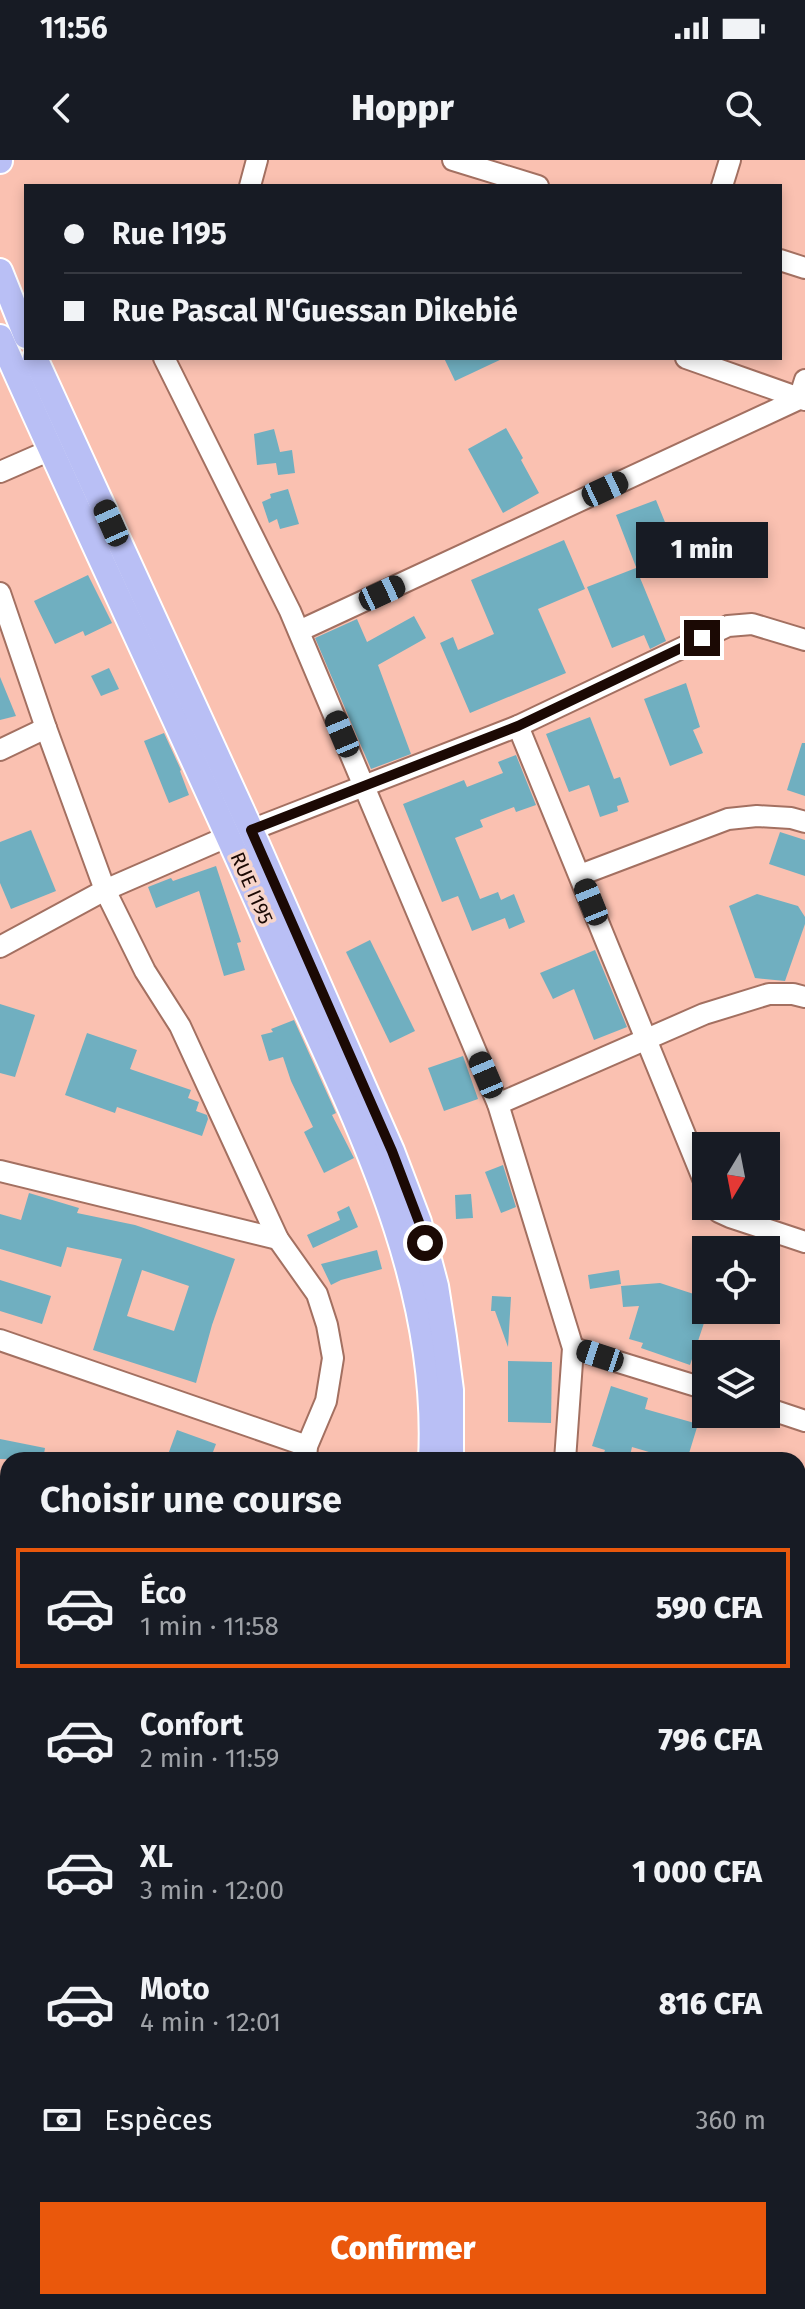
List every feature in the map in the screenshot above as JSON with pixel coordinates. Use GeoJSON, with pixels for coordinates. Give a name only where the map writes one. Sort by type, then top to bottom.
{"type":"FeatureCollection","features":[{"type":"Feature","properties":{"kind":"main road"},"geometry":{"type":"LineString","coordinates":[[0,271],[24,331]]}},
{"type":"Feature","properties":{"kind":"main road","name":"RUE I195"},"geometry":{"type":"LineString","coordinates":[[0,337],[62,445],[240,833],[392,1151],[419,1222],[436,1286],[451,1390],[451,1452]]}},
{"type":"Feature","properties":{"kind":"main road","name":"RUE I195"},"geometry":{"type":"LineString","coordinates":[[36,360],[62,445]]}},
{"type":"Feature","properties":{"kind":"main road","name":"RUE I195"},"geometry":{"type":"LineString","coordinates":[[240,833],[399,1233],[416,1295],[424,1344],[430,1395],[431,1452]]}},
{"type":"Feature","properties":{"kind":"street"},"geometry":{"type":"LineString","coordinates":[[251,184],[257,160]]}},
{"type":"Feature","properties":{"kind":"street"},"geometry":{"type":"LineString","coordinates":[[453,160],[531,184]]}},
{"type":"Feature","properties":{"kind":"street"},"geometry":{"type":"LineString","coordinates":[[723,184],[730,160]]}},
{"type":"Feature","properties":{"kind":"street"},"geometry":{"type":"LineString","coordinates":[[782,261],[805,268]]}},
{"type":"Feature","properties":{"kind":"street"},"geometry":{"type":"LineString","coordinates":[[165,360],[299,631],[498,1104],[573,1348],[566,1452]]}},
{"type":"Feature","properties":{"kind":"street"},"geometry":{"type":"LineString","coordinates":[[693,360],[803,393]]}},
{"type":"Feature","properties":{"kind":"street"},"geometry":{"type":"LineString","coordinates":[[299,631],[803,393]]}},
{"type":"Feature","properties":{"kind":"street"},"geometry":{"type":"LineString","coordinates":[[0,472],[62,445]]}},
{"type":"Feature","properties":{"kind":"street"},"geometry":{"type":"LineString","coordinates":[[0,593],[105,890],[145,971],[180,1026],[278,1239],[317,1294],[333,1358],[326,1401],[306,1452]]}},
{"type":"Feature","properties":{"kind":"street"},"geometry":{"type":"LineString","coordinates":[[0,947],[105,890],[240,833],[518,726],[728,626],[752,624],[805,640]]}},
{"type":"Feature","properties":{"kind":"street"},"geometry":{"type":"LineString","coordinates":[[518,726],[692,1151]]}},
{"type":"Feature","properties":{"kind":"street"},"geometry":{"type":"LineString","coordinates":[[0,750],[46,728]]}},
{"type":"Feature","properties":{"kind":"street"},"geometry":{"type":"LineString","coordinates":[[580,875],[728,819],[757,816],[805,822]]}},
{"type":"Feature","properties":{"kind":"street"},"geometry":{"type":"LineString","coordinates":[[498,1104],[704,1014],[769,994],[805,997]]}},
{"type":"Feature","properties":{"kind":"street"},"geometry":{"type":"LineString","coordinates":[[0,1171],[278,1239]]}},
{"type":"Feature","properties":{"kind":"street"},"geometry":{"type":"LineString","coordinates":[[739,1220],[805,1242]]}},
{"type":"Feature","properties":{"kind":"street"},"geometry":{"type":"LineString","coordinates":[[0,1340],[303,1452]]}},
{"type":"Feature","properties":{"kind":"street"},"geometry":{"type":"LineString","coordinates":[[573,1348],[692,1385]]}},
{"type":"Feature","properties":{"kind":"street"},"geometry":{"type":"LineString","coordinates":[[780,1413],[805,1421]]}},
{"type":"Feature","properties":{"kind":"building"},"geometry":{"type":"Polygon","coordinates":[[[445,360],[500,360],[455,381],[445,360]]]}},
{"type":"Feature","properties":{"kind":"building"},"geometry":{"type":"Polygon","coordinates":[[[506,428],[539,493],[503,513],[468,449],[506,428]]]}},
{"type":"Feature","properties":{"kind":"building"},"geometry":{"type":"Polygon","coordinates":[[[274,429],[280,452],[292,450],[295,473],[278,475],[276,463],[257,465],[254,434],[274,429]]]}},
{"type":"Feature","properties":{"kind":"building"},"geometry":{"type":"Polygon","coordinates":[[[288,489],[299,524],[280,529],[277,519],[269,523],[262,502],[271,498],[270,494],[288,489]]]}},
{"type":"Feature","properties":{"kind":"building"},"geometry":{"type":"Polygon","coordinates":[[[656,500],[671,537],[677,535],[683,549],[636,567],[616,515],[656,500]]]}},
{"type":"Feature","properties":{"kind":"building"},"geometry":{"type":"Polygon","coordinates":[[[564,540],[585,589],[538,609],[566,673],[470,713],[440,643],[453,637],[458,650],[494,634],[471,580],[564,540]]]}},
{"type":"Feature","properties":{"kind":"building"},"geometry":{"type":"Polygon","coordinates":[[[636,568],[666,641],[650,649],[644,635],[612,648],[587,587],[636,568]]]}},
{"type":"Feature","properties":{"kind":"building"},"geometry":{"type":"Polygon","coordinates":[[[88,575],[112,623],[85,636],[83,631],[55,644],[34,601],[88,575]]]}},
{"type":"Feature","properties":{"kind":"building"},"geometry":{"type":"Polygon","coordinates":[[[414,616],[426,638],[378,665],[411,754],[371,769],[315,638],[357,619],[367,642],[414,616]]]}},
{"type":"Feature","properties":{"kind":"building"},"geometry":{"type":"Polygon","coordinates":[[[109,668],[119,689],[101,696],[91,676],[109,668]]]}},
{"type":"Feature","properties":{"kind":"building"},"geometry":{"type":"Polygon","coordinates":[[[0,677],[16,716],[0,720],[0,677]]]}},
{"type":"Feature","properties":{"kind":"building"},"geometry":{"type":"Polygon","coordinates":[[[686,683],[700,727],[693,730],[703,753],[670,766],[644,699],[686,683]]]}},
{"type":"Feature","properties":{"kind":"building"},"geometry":{"type":"Polygon","coordinates":[[[590,717],[614,779],[620,777],[629,802],[617,806],[618,811],[600,817],[589,785],[569,792],[546,734],[590,717]]]}},
{"type":"Feature","properties":{"kind":"building"},"geometry":{"type":"Polygon","coordinates":[[[164,733],[189,795],[169,803],[144,741],[164,733]]]}},
{"type":"Feature","properties":{"kind":"building"},"geometry":{"type":"Polygon","coordinates":[[[802,743],[805,743],[805,796],[787,790],[802,743]]]}},
{"type":"Feature","properties":{"kind":"building"},"geometry":{"type":"Polygon","coordinates":[[[516,755],[536,805],[516,812],[514,807],[480,820],[483,827],[455,838],[480,899],[498,892],[501,900],[514,894],[525,922],[509,929],[505,918],[472,931],[458,896],[442,902],[403,804],[464,780],[467,787],[503,773],[498,762],[516,755]]]}},
{"type":"Feature","properties":{"kind":"building"},"geometry":{"type":"Polygon","coordinates":[[[31,830],[56,891],[11,909],[0,883],[0,842],[31,830]]]}},
{"type":"Feature","properties":{"kind":"building"},"geometry":{"type":"Polygon","coordinates":[[[780,832],[805,840],[805,876],[769,864],[780,832]]]}},
{"type":"Feature","properties":{"kind":"building"},"geometry":{"type":"Polygon","coordinates":[[[216,866],[241,942],[237,943],[245,970],[224,976],[199,891],[156,908],[148,887],[216,866]]]}},
{"type":"Feature","properties":{"kind":"building"},"geometry":{"type":"Polygon","coordinates":[[[757,894],[798,906],[805,917],[785,981],[755,978],[729,906],[757,894]]]}},
{"type":"Feature","properties":{"kind":"building"},"geometry":{"type":"Polygon","coordinates":[[[370,940],[415,1031],[390,1043],[346,952],[370,940]]]}},
{"type":"Feature","properties":{"kind":"building"},"geometry":{"type":"Polygon","coordinates":[[[595,950],[627,1027],[594,1040],[574,989],[553,999],[540,973],[595,950]]]}},
{"type":"Feature","properties":{"kind":"building"},"geometry":{"type":"Polygon","coordinates":[[[0,1004],[35,1015],[15,1077],[0,1073],[0,1004]]]}},
{"type":"Feature","properties":{"kind":"building"},"geometry":{"type":"Polygon","coordinates":[[[294,1020],[336,1113],[332,1115],[354,1158],[324,1173],[304,1132],[313,1127],[283,1057],[269,1061],[261,1035],[294,1020]]]}},
{"type":"Feature","properties":{"kind":"building"},"geometry":{"type":"Polygon","coordinates":[[[87,1033],[137,1050],[130,1069],[191,1090],[188,1098],[199,1102],[196,1111],[207,1115],[208,1119],[202,1136],[117,1107],[115,1113],[65,1095],[87,1033]]]}},
{"type":"Feature","properties":{"kind":"building"},"geometry":{"type":"Polygon","coordinates":[[[463,1056],[478,1099],[444,1111],[428,1068],[463,1056]]]}},
{"type":"Feature","properties":{"kind":"building"},"geometry":{"type":"Polygon","coordinates":[[[503,1165],[516,1207],[501,1213],[485,1172],[503,1165]]]}},
{"type":"Feature","properties":{"kind":"building"},"geometry":{"type":"Polygon","coordinates":[[[29,1193],[79,1208],[77,1213],[135,1225],[235,1259],[196,1383],[93,1350],[122,1259],[67,1247],[61,1267],[0,1249],[0,1214],[21,1220],[29,1193]],[[142,1270],[127,1316],[174,1331],[189,1286],[142,1270]]]}},
{"type":"Feature","properties":{"kind":"building"},"geometry":{"type":"Polygon","coordinates":[[[471,1194],[473,1218],[456,1219],[455,1195],[471,1194]]]}},
{"type":"Feature","properties":{"kind":"building"},"geometry":{"type":"Polygon","coordinates":[[[349,1206],[358,1227],[313,1248],[307,1235],[340,1220],[337,1212],[349,1206]]]}},
{"type":"Feature","properties":{"kind":"building"},"geometry":{"type":"Polygon","coordinates":[[[377,1250],[382,1269],[331,1285],[321,1264],[377,1250]]]}},
{"type":"Feature","properties":{"kind":"building"},"geometry":{"type":"Polygon","coordinates":[[[619,1270],[621,1284],[590,1289],[588,1275],[619,1270]]]}},
{"type":"Feature","properties":{"kind":"building"},"geometry":{"type":"Polygon","coordinates":[[[0,1280],[51,1296],[42,1324],[0,1311],[0,1280]]]}},
{"type":"Feature","properties":{"kind":"building"},"geometry":{"type":"Polygon","coordinates":[[[660,1283],[692,1293],[692,1324],[704,1324],[698,1340],[692,1340],[690,1365],[641,1348],[643,1343],[629,1339],[639,1306],[623,1307],[621,1286],[660,1283]]]}},
{"type":"Feature","properties":{"kind":"building"},"geometry":{"type":"Polygon","coordinates":[[[492,1296],[511,1297],[508,1347],[495,1311],[491,1311],[492,1296]]]}},
{"type":"Feature","properties":{"kind":"building"},"geometry":{"type":"Polygon","coordinates":[[[508,1361],[552,1362],[551,1423],[508,1422],[508,1361]]]}},
{"type":"Feature","properties":{"kind":"building"},"geometry":{"type":"Polygon","coordinates":[[[611,1386],[648,1398],[645,1409],[692,1422],[692,1428],[697,1428],[689,1452],[649,1452],[632,1447],[631,1452],[592,1446],[611,1386]]]}},
{"type":"Feature","properties":{"kind":"building"},"geometry":{"type":"Polygon","coordinates":[[[177,1430],[216,1444],[213,1452],[169,1452],[177,1430]]]}},
{"type":"Feature","properties":{"kind":"building"},"geometry":{"type":"Polygon","coordinates":[[[0,1439],[45,1448],[44,1452],[0,1452],[0,1439]]]}},
{"type":"Feature","properties":{"kind":"route"},"geometry":{"type":"LineString","coordinates":[[425,1243],[392,1151],[251,830],[518,726],[702,638]]}}]}
